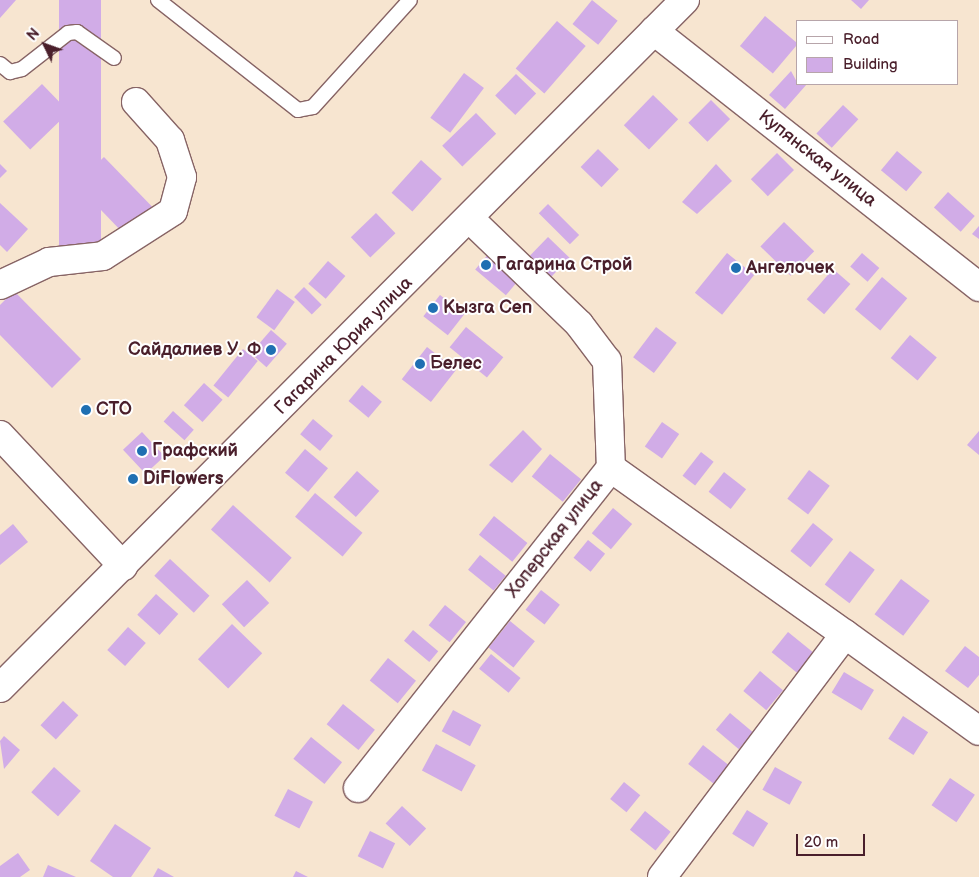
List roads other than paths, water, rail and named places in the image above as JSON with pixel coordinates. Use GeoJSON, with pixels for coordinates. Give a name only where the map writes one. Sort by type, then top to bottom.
{"type":"FeatureCollection","features":[{"type":"Feature","properties":{"kind":"street","name":"Гагарина Юрия улица"},"geometry":{"type":"LineString","coordinates":[[0,688],[471,220],[684,0]]}},
{"type":"Feature","properties":{"kind":"street","name":"Купянская улица"},"geometry":{"type":"LineString","coordinates":[[654,31],[979,287]]}},
{"type":"Feature","properties":{"kind":"street"},"geometry":{"type":"LineString","coordinates":[[0,285],[49,262],[103,256],[173,211],[182,178],[170,140],[136,102]]}},
{"type":"Feature","properties":{"kind":"street"},"geometry":{"type":"LineString","coordinates":[[471,220],[579,324],[607,361],[611,468]]}},
{"type":"Feature","properties":{"kind":"street"},"geometry":{"type":"LineString","coordinates":[[0,435],[123,566]]}},
{"type":"Feature","properties":{"kind":"street","name":"Хоперская улица"},"geometry":{"type":"LineString","coordinates":[[358,788],[611,468],[979,730]]}},
{"type":"Feature","properties":{"kind":"street"},"geometry":{"type":"LineString","coordinates":[[662,877],[845,634]]}},
{"type":"Feature","properties":{"kind":"lane"},"geometry":{"type":"LineString","coordinates":[[158,0],[298,110],[313,108],[410,0]]}},
{"type":"Feature","properties":{"kind":"lane"},"geometry":{"type":"LineString","coordinates":[[0,64],[10,72],[22,69],[68,33],[77,32],[114,58]]}},
{"type":"Feature","properties":{"kind":"place","name":"Гагарина Строй"},"geometry":{"type":"Point","coordinates":[486,265]}},
{"type":"Feature","properties":{"kind":"place","name":"Ангелочек"},"geometry":{"type":"Point","coordinates":[736,268]}},
{"type":"Feature","properties":{"kind":"place","name":"Кызга Сеп"},"geometry":{"type":"Point","coordinates":[433,308]}},
{"type":"Feature","properties":{"kind":"place","name":"Сайдалиев У. Ф"},"geometry":{"type":"Point","coordinates":[271,350]}},
{"type":"Feature","properties":{"kind":"place","name":"Белес"},"geometry":{"type":"Point","coordinates":[420,364]}},
{"type":"Feature","properties":{"kind":"place","name":"СТО"},"geometry":{"type":"Point","coordinates":[86,410]}},
{"type":"Feature","properties":{"kind":"place","name":"Графский"},"geometry":{"type":"Point","coordinates":[142,451]}},
{"type":"Feature","properties":{"kind":"place","name":"DiFlowers"},"geometry":{"type":"Point","coordinates":[133,479]}}]}
